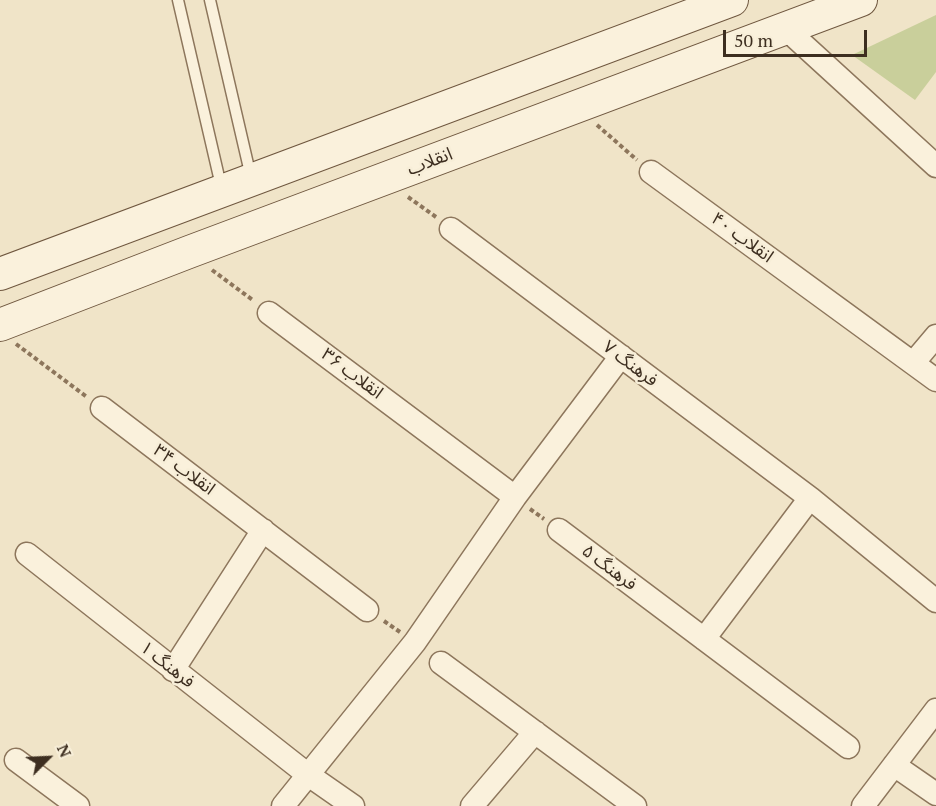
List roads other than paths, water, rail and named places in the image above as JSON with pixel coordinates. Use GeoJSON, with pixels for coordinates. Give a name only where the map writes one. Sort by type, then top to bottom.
{"type":"FeatureCollection","features":[{"type":"Feature","properties":{"kind":"main road"},"geometry":{"type":"LineString","coordinates":[[0,274],[732,0]]}},
{"type":"Feature","properties":{"kind":"main road","name":"انقلاب"},"geometry":{"type":"LineString","coordinates":[[5,332],[189,252],[861,0]]}},
{"type":"Feature","properties":{"kind":"main road"},"geometry":{"type":"LineString","coordinates":[[636,37],[653,78]]}},
{"type":"Feature","properties":{"kind":"street"},"geometry":{"type":"LineString","coordinates":[[785,28],[936,166]]}},
{"type":"Feature","properties":{"kind":"street","name":"انقلاب ۴۰"},"geometry":{"type":"LineString","coordinates":[[651,172],[936,380]]}},
{"type":"Feature","properties":{"kind":"street","name":"فرهنگ ۷"},"geometry":{"type":"LineString","coordinates":[[451,229],[810,498],[936,601]]}},
{"type":"Feature","properties":{"kind":"street","name":"انقلاب ۳۶"},"geometry":{"type":"LineString","coordinates":[[269,313],[514,497]]}},
{"type":"Feature","properties":{"kind":"street"},"geometry":{"type":"LineString","coordinates":[[914,362],[936,336]]}},
{"type":"Feature","properties":{"kind":"street"},"geometry":{"type":"LineString","coordinates":[[283,806],[415,642],[514,497],[621,356]]}},
{"type":"Feature","properties":{"kind":"street","name":"انقلاب ۳۴"},"geometry":{"type":"LineString","coordinates":[[102,408],[367,610]]}},
{"type":"Feature","properties":{"kind":"street"},"geometry":{"type":"LineString","coordinates":[[704,639],[810,498]]}},
{"type":"Feature","properties":{"kind":"street"},"geometry":{"type":"LineString","coordinates":[[172,670],[263,530]]}},
{"type":"Feature","properties":{"kind":"street","name":"فرهنگ ۵"},"geometry":{"type":"LineString","coordinates":[[558,530],[848,747]]}},
{"type":"Feature","properties":{"kind":"street","name":"فرهنگ ۱"},"geometry":{"type":"LineString","coordinates":[[27,554],[172,670],[353,806]]}},
{"type":"Feature","properties":{"kind":"street"},"geometry":{"type":"LineString","coordinates":[[441,663],[635,806]]}},
{"type":"Feature","properties":{"kind":"street"},"geometry":{"type":"LineString","coordinates":[[863,806],[936,710]]}},
{"type":"Feature","properties":{"kind":"street"},"geometry":{"type":"LineString","coordinates":[[472,806],[535,732]]}},
{"type":"Feature","properties":{"kind":"street"},"geometry":{"type":"LineString","coordinates":[[16,760],[78,806]]}},
{"type":"Feature","properties":{"kind":"street"},"geometry":{"type":"LineString","coordinates":[[894,765],[936,794]]}},
{"type":"Feature","properties":{"kind":"lane"},"geometry":{"type":"LineString","coordinates":[[178,0],[222,191]]}},
{"type":"Feature","properties":{"kind":"lane"},"geometry":{"type":"LineString","coordinates":[[210,0],[252,180]]}}]}
